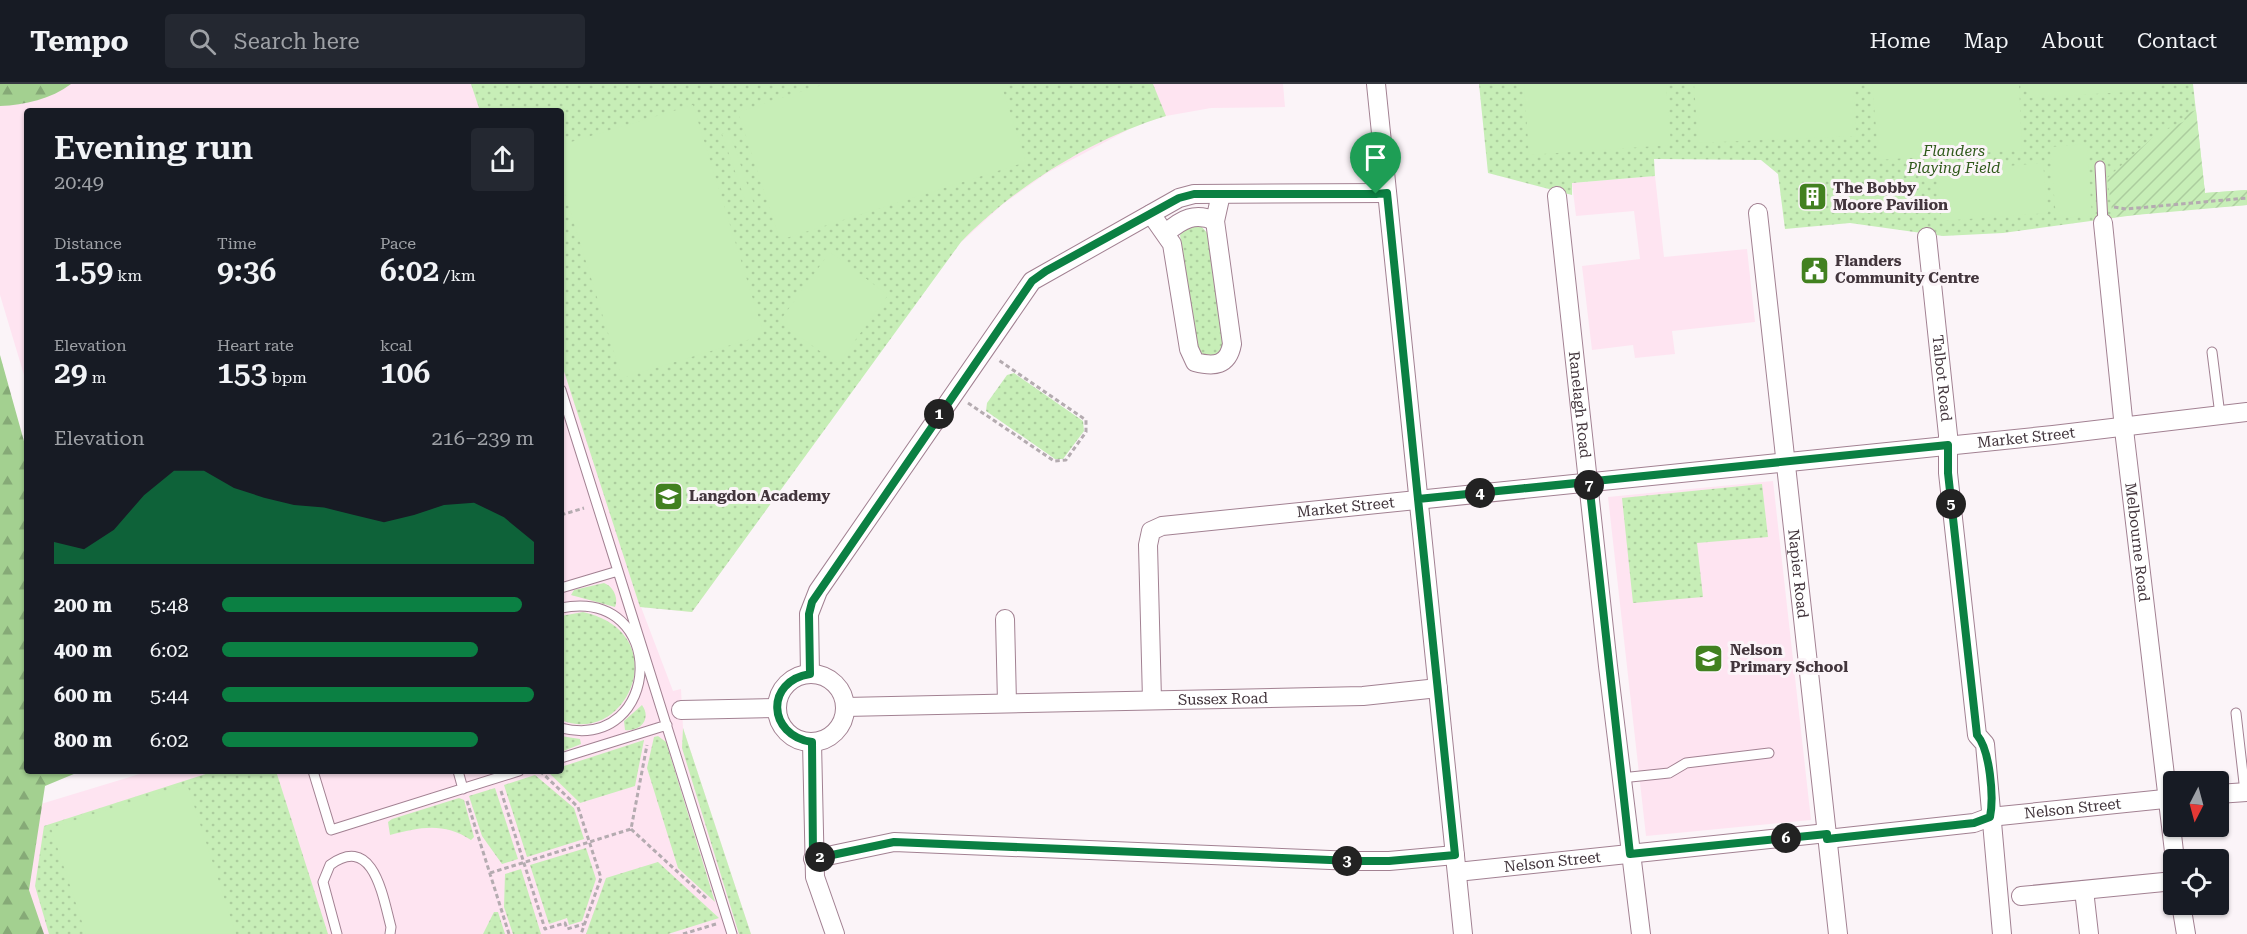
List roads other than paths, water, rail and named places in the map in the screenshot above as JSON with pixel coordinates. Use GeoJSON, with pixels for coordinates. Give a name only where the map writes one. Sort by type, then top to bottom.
{"type":"FeatureCollection","features":[{"type":"Feature","properties":{"kind":"street"},"geometry":{"type":"LineString","coordinates":[[1377,84],[1463,934]]}},
{"type":"Feature","properties":{"kind":"street"},"geometry":{"type":"LineString","coordinates":[[810,674],[809,614],[818,591],[1032,281],[1046,271],[1179,198],[1221,194],[1387,193]]}},
{"type":"Feature","properties":{"kind":"street"},"geometry":{"type":"LineString","coordinates":[[1151,214],[1172,244],[1189,349],[1195,362],[1208,366],[1221,364],[1230,357],[1232,344],[1215,221],[1221,194]]}},
{"type":"Feature","properties":{"kind":"street","name":"Ranelagh Road"},"geometry":{"type":"LineString","coordinates":[[1557,196],[1621,778],[1641,934]]}},
{"type":"Feature","properties":{"kind":"street","name":"Napier Road"},"geometry":{"type":"LineString","coordinates":[[1758,213],[1838,934]]}},
{"type":"Feature","properties":{"kind":"street","name":"Melbourne Road"},"geometry":{"type":"LineString","coordinates":[[2103,215],[2124,427],[2167,771]]}},
{"type":"Feature","properties":{"kind":"street"},"geometry":{"type":"LineString","coordinates":[[1166,233],[1178,222],[1195,216],[1215,221]]}},
{"type":"Feature","properties":{"kind":"street","name":"Talbot Road"},"geometry":{"type":"LineString","coordinates":[[1927,237],[1948,445],[1948,473],[1977,735],[1985,744],[2002,934]]}},
{"type":"Feature","properties":{"kind":"street","name":"Market Street"},"geometry":{"type":"LineString","coordinates":[[1152,700],[1148,545],[1151,531],[1162,526],[2124,427],[2247,412]]}},
{"type":"Feature","properties":{"kind":"street"},"geometry":{"type":"LineString","coordinates":[[1005,619],[1007,704]]}},
{"type":"Feature","properties":{"kind":"street"},"geometry":{"type":"LineString","coordinates":[[810,674],[819,675],[834,683],[840,690],[845,707],[844,718],[832,735],[812,742],[791,736],[778,718],[777,708],[783,688],[790,680],[810,674]]}},
{"type":"Feature","properties":{"kind":"street","name":"Sussex Road"},"geometry":{"type":"LineString","coordinates":[[845,707],[1363,696],[1437,688]]}},
{"type":"Feature","properties":{"kind":"street"},"geometry":{"type":"LineString","coordinates":[[681,710],[777,708]]}},
{"type":"Feature","properties":{"kind":"street"},"geometry":{"type":"LineString","coordinates":[[812,742],[815,877],[835,934]]}},
{"type":"Feature","properties":{"kind":"street"},"geometry":{"type":"LineString","coordinates":[[2229,793],[2246,792]]}},
{"type":"Feature","properties":{"kind":"street","name":"Nelson Street"},"geometry":{"type":"LineString","coordinates":[[813,859],[894,842],[1354,861],[1456,863],[1630,854],[1974,823],[1990,817],[2163,800]]}},
{"type":"Feature","properties":{"kind":"street"},"geometry":{"type":"LineString","coordinates":[[2021,896],[2163,881]]}},
{"type":"Feature","properties":{"kind":"street"},"geometry":{"type":"LineString","coordinates":[[2084,890],[2089,934]]}},
{"type":"Feature","properties":{"kind":"street"},"geometry":{"type":"LineString","coordinates":[[2183,915],[2186,934]]}},
{"type":"Feature","properties":{"kind":"lane"},"geometry":{"type":"LineString","coordinates":[[2100,166],[2103,215]]}},
{"type":"Feature","properties":{"kind":"lane"},"geometry":{"type":"LineString","coordinates":[[2212,352],[2220,416]]}},
{"type":"Feature","properties":{"kind":"lane"},"geometry":{"type":"LineString","coordinates":[[564,400],[732,934]]}},
{"type":"Feature","properties":{"kind":"lane"},"geometry":{"type":"LineString","coordinates":[[564,587],[618,571]]}},
{"type":"Feature","properties":{"kind":"lane"},"geometry":{"type":"LineString","coordinates":[[564,608],[581,606],[600,609],[622,622],[640,643],[642,670],[636,695],[620,716],[593,729],[564,728]]}},
{"type":"Feature","properties":{"kind":"lane"},"geometry":{"type":"LineString","coordinates":[[663,711],[681,710]]}},
{"type":"Feature","properties":{"kind":"lane"},"geometry":{"type":"LineString","coordinates":[[2236,713],[2246,792]]}},
{"type":"Feature","properties":{"kind":"lane"},"geometry":{"type":"LineString","coordinates":[[564,757],[667,725]]}},
{"type":"Feature","properties":{"kind":"lane"},"geometry":{"type":"LineString","coordinates":[[593,729],[598,746]]}},
{"type":"Feature","properties":{"kind":"lane"},"geometry":{"type":"LineString","coordinates":[[1621,778],[1670,772],[1686,763],[1769,753]]}},
{"type":"Feature","properties":{"kind":"lane"},"geometry":{"type":"LineString","coordinates":[[314,774],[331,830],[510,774]]}},
{"type":"Feature","properties":{"kind":"lane"},"geometry":{"type":"LineString","coordinates":[[459,774],[463,789]]}},
{"type":"Feature","properties":{"kind":"lane"},"geometry":{"type":"LineString","coordinates":[[338,934],[323,882],[330,865],[338,859],[349,856],[362,859],[373,868],[391,927],[390,934]]}},
{"type":"Feature","properties":{"kind":"place","name":"The Bobby Moore Pavilion"},"geometry":{"type":"Point","coordinates":[1812,197]}},
{"type":"Feature","properties":{"kind":"place","name":"Flanders Community Centre"},"geometry":{"type":"Point","coordinates":[1814,270]}},
{"type":"Feature","properties":{"kind":"place","name":"Langdon Academy"},"geometry":{"type":"Point","coordinates":[668,496]}},
{"type":"Feature","properties":{"kind":"place","name":"Nelson Primary School"},"geometry":{"type":"Point","coordinates":[1709,659]}},
{"type":"Feature","properties":{"kind":"park label","name":"Flanders Playing Field"},"geometry":{"type":"Point","coordinates":[1954,160]}}]}
